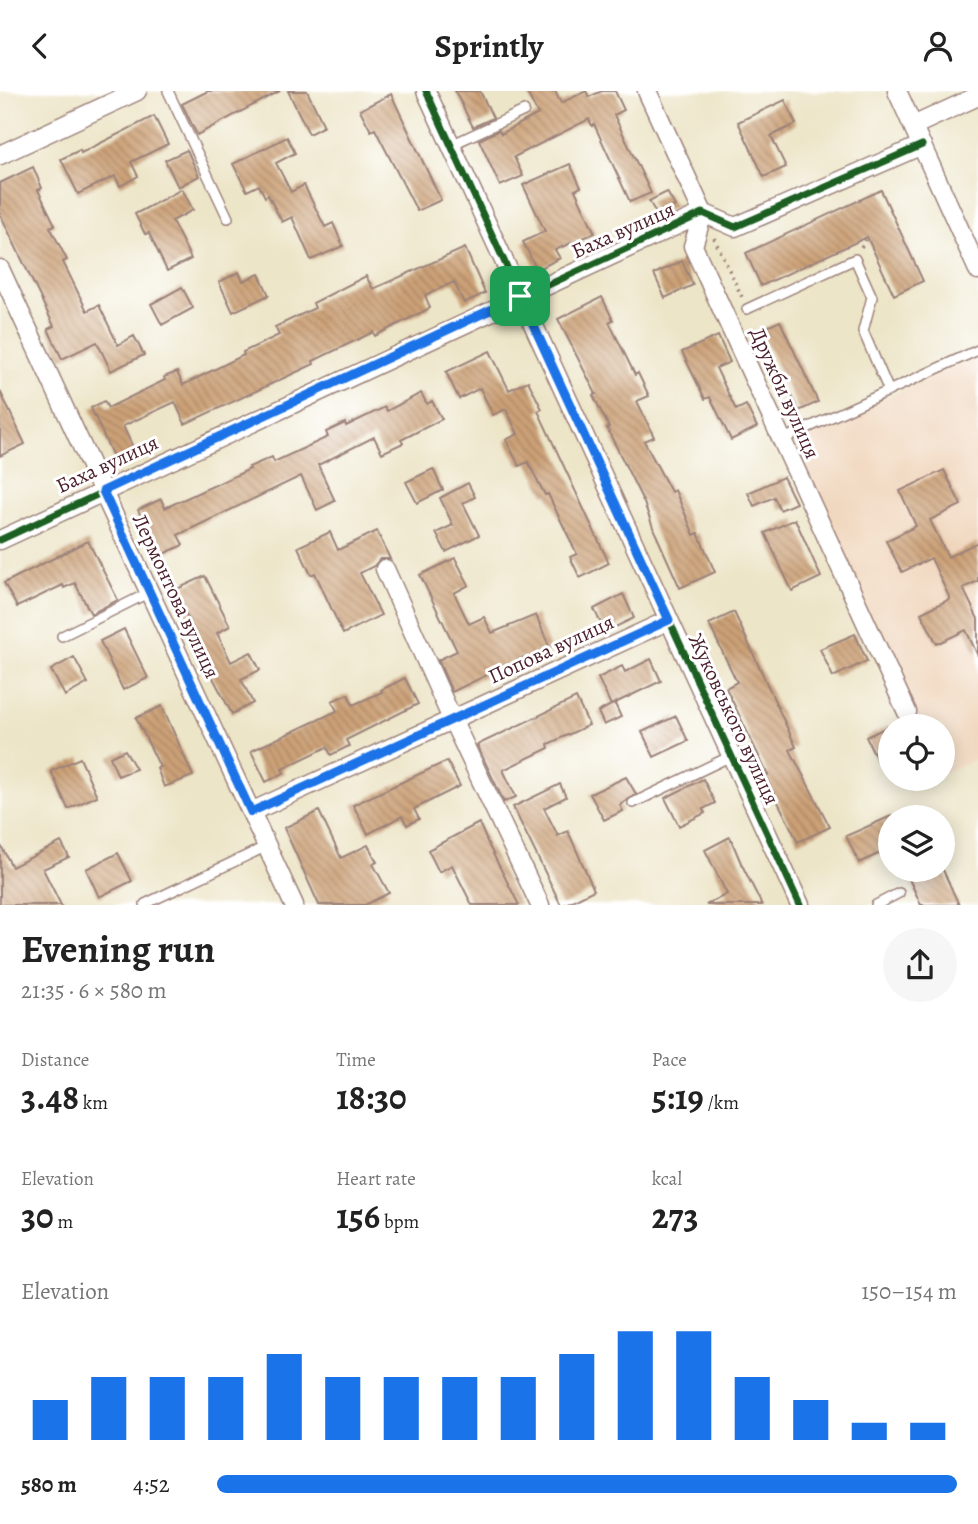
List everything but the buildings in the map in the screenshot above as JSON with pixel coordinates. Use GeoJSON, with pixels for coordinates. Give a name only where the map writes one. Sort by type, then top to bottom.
{"type":"FeatureCollection","features":[{"type":"Feature","properties":{"kind":"street","name":"Жуковського вулиця"},"geometry":{"type":"LineString","coordinates":[[426,91],[796,903]]}},
{"type":"Feature","properties":{"kind":"street"},"geometry":{"type":"LineString","coordinates":[[647,91],[703,213]]}},
{"type":"Feature","properties":{"kind":"street"},"geometry":{"type":"LineString","coordinates":[[897,91],[978,270]]}},
{"type":"Feature","properties":{"kind":"street"},"geometry":{"type":"LineString","coordinates":[[0,155],[129,93]]}},
{"type":"Feature","properties":{"kind":"street"},"geometry":{"type":"LineString","coordinates":[[913,126],[978,96]]}},
{"type":"Feature","properties":{"kind":"street","name":"Баха вулиця"},"geometry":{"type":"LineString","coordinates":[[0,540],[703,213],[735,227],[922,145]]}},
{"type":"Feature","properties":{"kind":"street","name":"Дружби вулиця"},"geometry":{"type":"LineString","coordinates":[[703,213],[693,246],[906,712]]}},
{"type":"Feature","properties":{"kind":"street","name":"Лермонтова вулиця"},"geometry":{"type":"LineString","coordinates":[[0,269],[294,905]]}},
{"type":"Feature","properties":{"kind":"street"},"geometry":{"type":"LineString","coordinates":[[385,569],[540,905]]}},
{"type":"Feature","properties":{"kind":"street","name":"Попова вулиця"},"geometry":{"type":"LineString","coordinates":[[251,812],[669,620]]}},
{"type":"Feature","properties":{"kind":"lane"},"geometry":{"type":"LineString","coordinates":[[168,91],[228,218]]}},
{"type":"Feature","properties":{"kind":"lane"},"geometry":{"type":"LineString","coordinates":[[451,145],[524,111]]}},
{"type":"Feature","properties":{"kind":"lane"},"geometry":{"type":"LineString","coordinates":[[747,309],[855,259],[872,297],[863,331],[889,391]]}},
{"type":"Feature","properties":{"kind":"lane"},"geometry":{"type":"LineString","coordinates":[[781,440],[978,350]]}},
{"type":"Feature","properties":{"kind":"lane"},"geometry":{"type":"LineString","coordinates":[[62,636],[149,592]]}},
{"type":"Feature","properties":{"kind":"lane"},"geometry":{"type":"LineString","coordinates":[[633,803],[731,756]]}},
{"type":"Feature","properties":{"kind":"lane"},"geometry":{"type":"LineString","coordinates":[[145,904],[267,846]]}},
{"type":"Feature","properties":{"kind":"lane"},"geometry":{"type":"LineString","coordinates":[[876,905],[899,894]]}},
{"type":"Feature","properties":{"kind":"path"},"geometry":{"type":"LineString","coordinates":[[703,213],[747,309]]}},
{"type":"Feature","properties":{"kind":"shaded area"},"geometry":{"type":"Polygon","coordinates":[[[972,358],[978,370],[978,758],[955,768],[955,714],[913,714],[787,444],[972,358]]]}},
{"type":"Feature","properties":{"kind":"cycle path"},"geometry":{"type":"LineString","coordinates":[[426,91],[800,905]]}},
{"type":"Feature","properties":{"kind":"cycle path"},"geometry":{"type":"LineString","coordinates":[[0,540],[703,213],[735,227],[922,145]]}},
{"type":"Feature","properties":{"kind":"route"},"geometry":{"type":"LineString","coordinates":[[520,296],[669,620],[251,812],[103,491],[520,296]]}}]}
